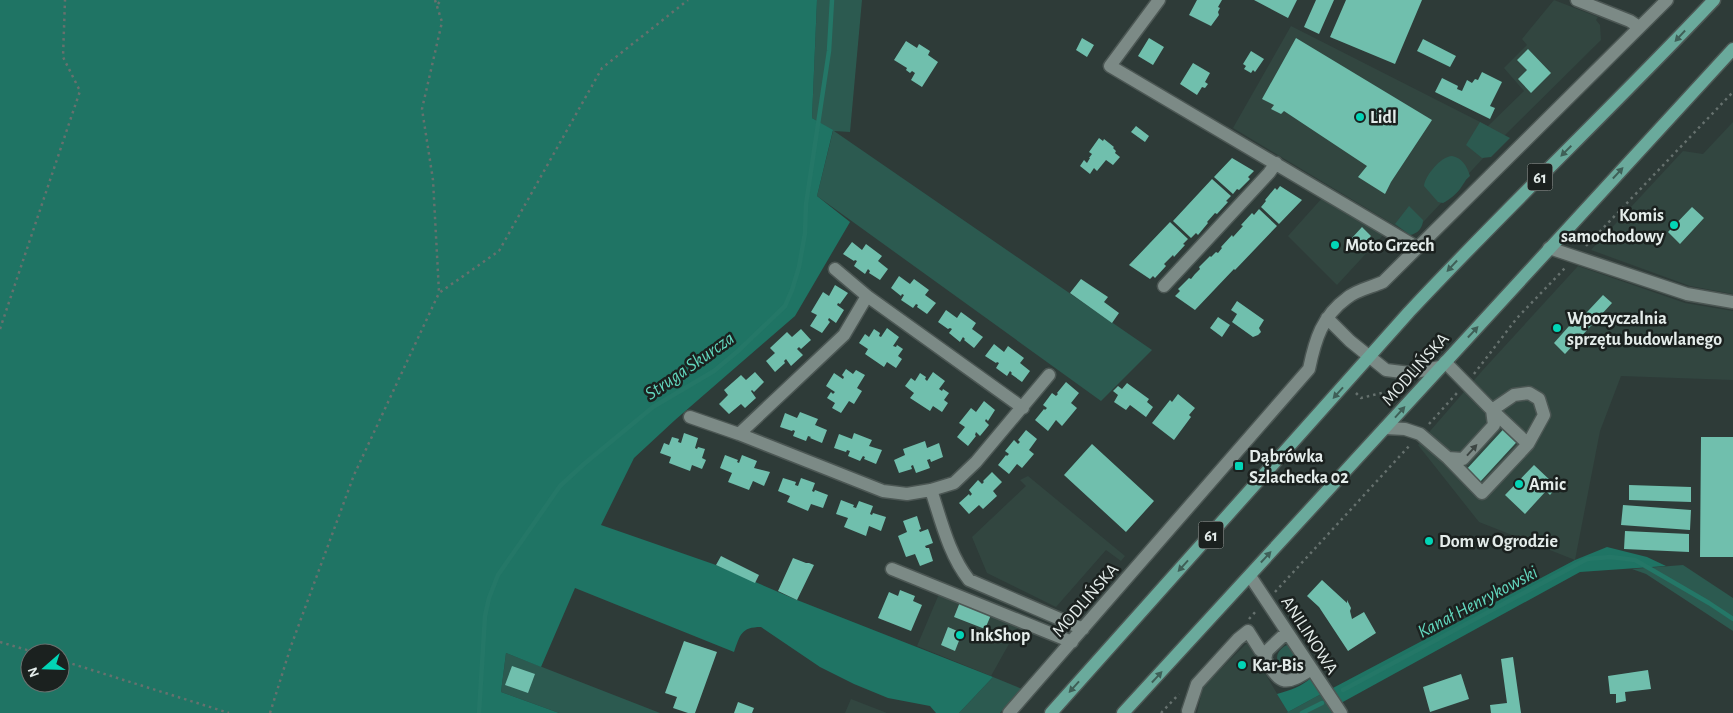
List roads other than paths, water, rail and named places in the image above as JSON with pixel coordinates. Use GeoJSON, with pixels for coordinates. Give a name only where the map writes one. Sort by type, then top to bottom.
{"type":"FeatureCollection","features":[{"type":"Feature","properties":{"kind":"main road","name":"61"},"geometry":{"type":"LineString","coordinates":[[1051,713],[1462,255],[1652,65],[1714,0]]}},
{"type":"Feature","properties":{"kind":"main road","name":"MODLIŃSKA"},"geometry":{"type":"LineString","coordinates":[[1124,713],[1733,49]]}},
{"type":"Feature","properties":{"kind":"street"},"geometry":{"type":"LineString","coordinates":[[1159,0],[1110,66],[1272,168],[1418,248]]}},
{"type":"Feature","properties":{"kind":"street"},"geometry":{"type":"LineString","coordinates":[[1576,0],[1630,21],[1638,26]]}},
{"type":"Feature","properties":{"kind":"street","name":"MODLIŃSKA"},"geometry":{"type":"LineString","coordinates":[[1009,713],[1309,369],[1316,339],[1327,318],[1347,297],[1383,282],[1638,26],[1667,0]]}},
{"type":"Feature","properties":{"kind":"street"},"geometry":{"type":"LineString","coordinates":[[1164,286],[1272,168]]}},
{"type":"Feature","properties":{"kind":"street"},"geometry":{"type":"LineString","coordinates":[[1549,248],[1687,294],[1733,302]]}},
{"type":"Feature","properties":{"kind":"street"},"geometry":{"type":"LineString","coordinates":[[835,269],[867,296],[1023,408]]}},
{"type":"Feature","properties":{"kind":"street"},"geometry":{"type":"LineString","coordinates":[[739,434],[844,335],[867,296]]}},
{"type":"Feature","properties":{"kind":"street"},"geometry":{"type":"LineString","coordinates":[[1327,318],[1350,341],[1386,370],[1410,372],[1442,365],[1466,384],[1528,444]]}},
{"type":"Feature","properties":{"kind":"street"},"geometry":{"type":"LineString","coordinates":[[690,417],[739,434],[883,492],[907,494],[931,490],[954,482],[959,478],[976,462],[1049,375]]}},
{"type":"Feature","properties":{"kind":"street"},"geometry":{"type":"LineString","coordinates":[[1384,428],[1405,429],[1420,434],[1448,458],[1482,493],[1528,444],[1544,415],[1540,399],[1528,393],[1514,395],[1492,410]]}},
{"type":"Feature","properties":{"kind":"street"},"geometry":{"type":"LineString","coordinates":[[1448,458],[1463,459],[1494,425],[1492,410]]}},
{"type":"Feature","properties":{"kind":"street"},"geometry":{"type":"LineString","coordinates":[[931,490],[952,552],[960,569],[969,580],[1083,629]]}},
{"type":"Feature","properties":{"kind":"street"},"geometry":{"type":"LineString","coordinates":[[892,569],[1072,642]]}},
{"type":"Feature","properties":{"kind":"street","name":"ANILINOWA"},"geometry":{"type":"LineString","coordinates":[[1250,576],[1341,713]]}},
{"type":"Feature","properties":{"kind":"street"},"geometry":{"type":"LineString","coordinates":[[1188,711],[1197,684],[1238,639],[1248,631],[1260,650],[1266,655]]}},
{"type":"Feature","properties":{"kind":"street"},"geometry":{"type":"LineString","coordinates":[[1287,632],[1267,651],[1265,660],[1275,676],[1282,680],[1292,681],[1312,669]]}},
{"type":"Feature","properties":{"kind":"waterway","name":"Struga Skurcza"},"geometry":{"type":"LineString","coordinates":[[479,713],[485,616],[489,598],[498,575],[560,486],[653,407],[714,371],[785,306],[799,267],[805,233],[806,204],[829,51],[832,0]]}},
{"type":"Feature","properties":{"kind":"waterway","name":"Kanał Henrykowski"},"geometry":{"type":"LineString","coordinates":[[1343,690],[1587,559],[1610,557],[1635,560],[1733,619]]}},
{"type":"Feature","properties":{"kind":"waterway","name":"Kanał Henrykowski"},"geometry":{"type":"LineString","coordinates":[[1302,713],[1322,703]]}},
{"type":"Feature","properties":{"kind":"place","name":"Lidl"},"geometry":{"type":"Point","coordinates":[1360,117]}},
{"type":"Feature","properties":{"kind":"place","name":"Komis samochodowy"},"geometry":{"type":"Point","coordinates":[1674,225]}},
{"type":"Feature","properties":{"kind":"place","name":"Moto Grzech"},"geometry":{"type":"Point","coordinates":[1335,245]}},
{"type":"Feature","properties":{"kind":"place","name":"Wpozyczalnia sprzętu budowlanego"},"geometry":{"type":"Point","coordinates":[1557,328]}},
{"type":"Feature","properties":{"kind":"place","name":"Dąbrówka Szlachecka 02"},"geometry":{"type":"Point","coordinates":[1239,466]}},
{"type":"Feature","properties":{"kind":"place","name":"Amic"},"geometry":{"type":"Point","coordinates":[1519,484]}},
{"type":"Feature","properties":{"kind":"place","name":"Dom w Ogrodzie"},"geometry":{"type":"Point","coordinates":[1429,541]}},
{"type":"Feature","properties":{"kind":"place","name":"InkShop"},"geometry":{"type":"Point","coordinates":[960,635]}},
{"type":"Feature","properties":{"kind":"place","name":"Kar-Bis"},"geometry":{"type":"Point","coordinates":[1242,665]}}]}
